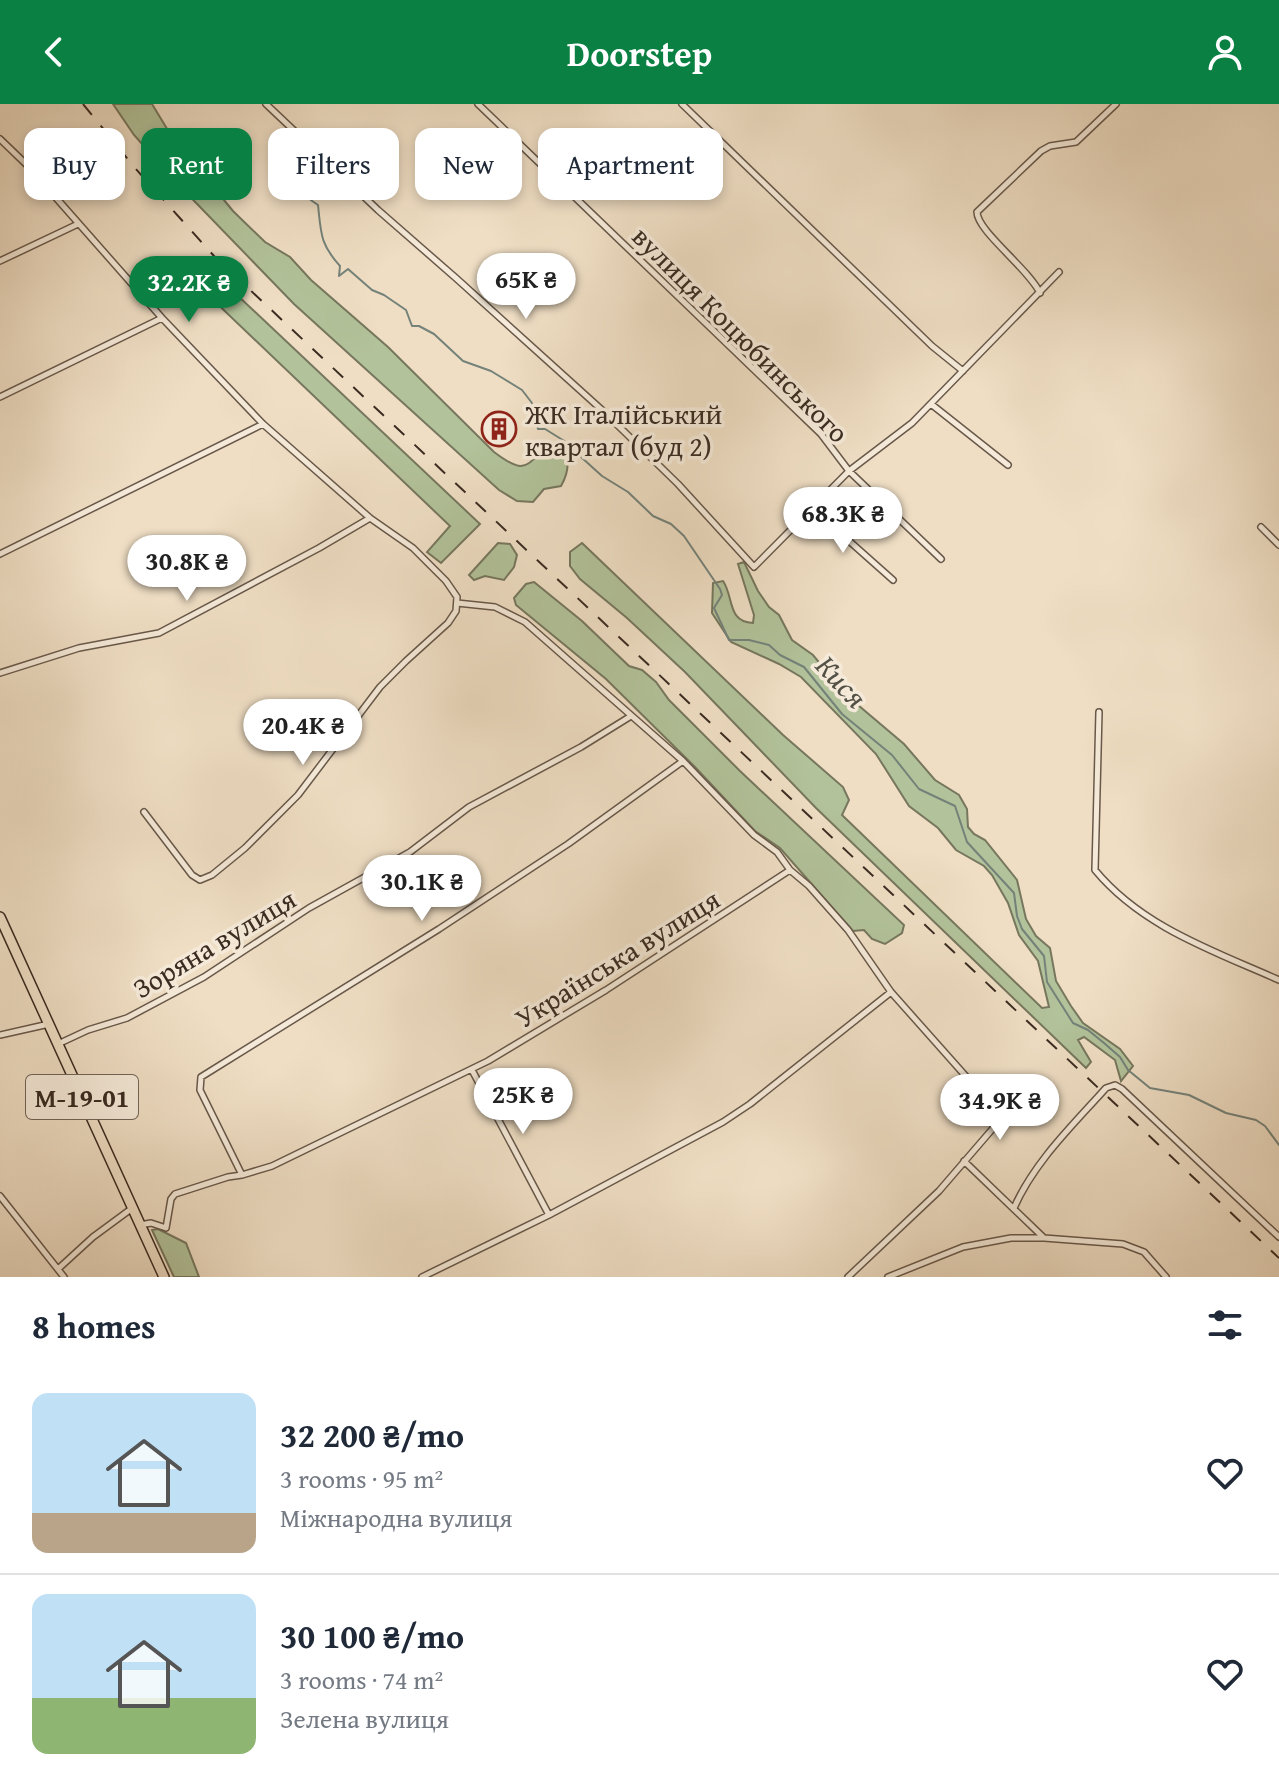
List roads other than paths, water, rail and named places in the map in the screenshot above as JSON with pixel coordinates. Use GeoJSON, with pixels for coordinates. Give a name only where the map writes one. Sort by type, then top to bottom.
{"type":"FeatureCollection","features":[{"type":"Feature","properties":{"kind":"main road","name":"М-19-01"},"geometry":{"type":"LineString","coordinates":[[0,917],[164,1277]]}},
{"type":"Feature","properties":{"kind":"street"},"geometry":{"type":"LineString","coordinates":[[266,104],[367,200],[624,431],[678,484],[754,567],[849,471],[912,423],[1059,272]]}},
{"type":"Feature","properties":{"kind":"street","name":"вулиця Коцюбинського"},"geometry":{"type":"LineString","coordinates":[[478,104],[821,434],[849,471],[941,559]]}},
{"type":"Feature","properties":{"kind":"street"},"geometry":{"type":"LineString","coordinates":[[682,104],[932,346],[963,371]]}},
{"type":"Feature","properties":{"kind":"street"},"geometry":{"type":"LineString","coordinates":[[1040,293],[1019,264],[980,224],[977,212],[1041,151],[1050,146],[1076,142],[1116,104]]}},
{"type":"Feature","properties":{"kind":"street"},"geometry":{"type":"LineString","coordinates":[[1,141],[263,424],[370,518],[389,529],[427,561],[452,588],[457,603],[455,615],[446,627],[380,687],[298,795],[251,842],[212,875],[203,880],[192,875],[144,812]]}},
{"type":"Feature","properties":{"kind":"street"},"geometry":{"type":"LineString","coordinates":[[0,261],[78,224]]}},
{"type":"Feature","properties":{"kind":"street"},"geometry":{"type":"LineString","coordinates":[[0,397],[162,318]]}},
{"type":"Feature","properties":{"kind":"street"},"geometry":{"type":"LineString","coordinates":[[931,404],[1008,465]]}},
{"type":"Feature","properties":{"kind":"street"},"geometry":{"type":"LineString","coordinates":[[0,554],[263,424]]}},
{"type":"Feature","properties":{"kind":"street"},"geometry":{"type":"LineString","coordinates":[[812,508],[893,580]]}},
{"type":"Feature","properties":{"kind":"street"},"geometry":{"type":"LineString","coordinates":[[0,673],[79,648],[159,633],[370,518]]}},
{"type":"Feature","properties":{"kind":"street"},"geometry":{"type":"LineString","coordinates":[[1261,527],[1279,545]]}},
{"type":"Feature","properties":{"kind":"street"},"geometry":{"type":"LineString","coordinates":[[457,603],[495,607],[525,622],[683,761],[754,835],[777,852],[790,870],[809,886],[848,930],[891,992],[994,1108],[995,1126],[939,1191],[848,1277]]}},
{"type":"Feature","properties":{"kind":"street"},"geometry":{"type":"LineString","coordinates":[[1099,712],[1095,870],[1125,898],[1182,938],[1279,980]]}},
{"type":"Feature","properties":{"kind":"street","name":"Зоряна вулиця"},"geometry":{"type":"LineString","coordinates":[[58,1044],[88,1030],[127,1018],[204,977],[309,908],[410,852],[469,807],[581,747],[631,716]]}},
{"type":"Feature","properties":{"kind":"street"},"geometry":{"type":"LineString","coordinates":[[242,1175],[201,1091],[199,1081],[203,1075],[439,929],[568,844],[683,761]]}},
{"type":"Feature","properties":{"kind":"street","name":"Українська вулиця"},"geometry":{"type":"LineString","coordinates":[[140,1225],[151,1223],[166,1228],[171,1199],[175,1194],[272,1166],[472,1070],[606,990],[790,870]]}},
{"type":"Feature","properties":{"kind":"street"},"geometry":{"type":"LineString","coordinates":[[422,1277],[549,1215],[723,1122],[891,992]]}},
{"type":"Feature","properties":{"kind":"street"},"geometry":{"type":"LineString","coordinates":[[0,1035],[49,1024]]}},
{"type":"Feature","properties":{"kind":"street"},"geometry":{"type":"LineString","coordinates":[[472,1070],[549,1215]]}},
{"type":"Feature","properties":{"kind":"street"},"geometry":{"type":"LineString","coordinates":[[1014,1208],[1027,1180],[1044,1159],[1106,1088],[1115,1085],[1279,1237]]}},
{"type":"Feature","properties":{"kind":"street"},"geometry":{"type":"LineString","coordinates":[[964,1160],[1044,1238]]}},
{"type":"Feature","properties":{"kind":"street"},"geometry":{"type":"LineString","coordinates":[[0,1196],[64,1277]]}},
{"type":"Feature","properties":{"kind":"street"},"geometry":{"type":"LineString","coordinates":[[58,1269],[99,1232],[132,1208]]}},
{"type":"Feature","properties":{"kind":"street"},"geometry":{"type":"LineString","coordinates":[[888,1277],[963,1247],[1011,1238],[1123,1244],[1144,1252],[1166,1277]]}},
{"type":"Feature","properties":{"kind":"waterway","name":"Кися"},"geometry":{"type":"LineString","coordinates":[[311,200],[318,205],[323,238],[340,266],[339,276],[348,269],[372,290],[406,310],[412,326],[434,334],[463,361],[491,371],[522,390],[532,403],[538,429],[545,429],[574,447],[602,476],[628,492],[653,516],[671,524],[684,536],[720,589],[722,595],[714,608],[729,640],[749,640],[769,645],[780,655],[804,667],[842,714],[892,755],[919,789],[955,806],[967,842],[1014,893],[1022,929],[1044,956],[1047,982],[1073,1023],[1104,1043],[1120,1057],[1128,1070],[1150,1088],[1189,1095],[1226,1113],[1256,1120],[1265,1126],[1279,1145]]}},
{"type":"Feature","properties":{"kind":"railway"},"geometry":{"type":"LineString","coordinates":[[83,104],[214,256],[1279,1258]]}},
{"type":"Feature","properties":{"kind":"place","name":"ЖК Італійський квартал (буд 2)"},"geometry":{"type":"Point","coordinates":[499,429]}}]}
